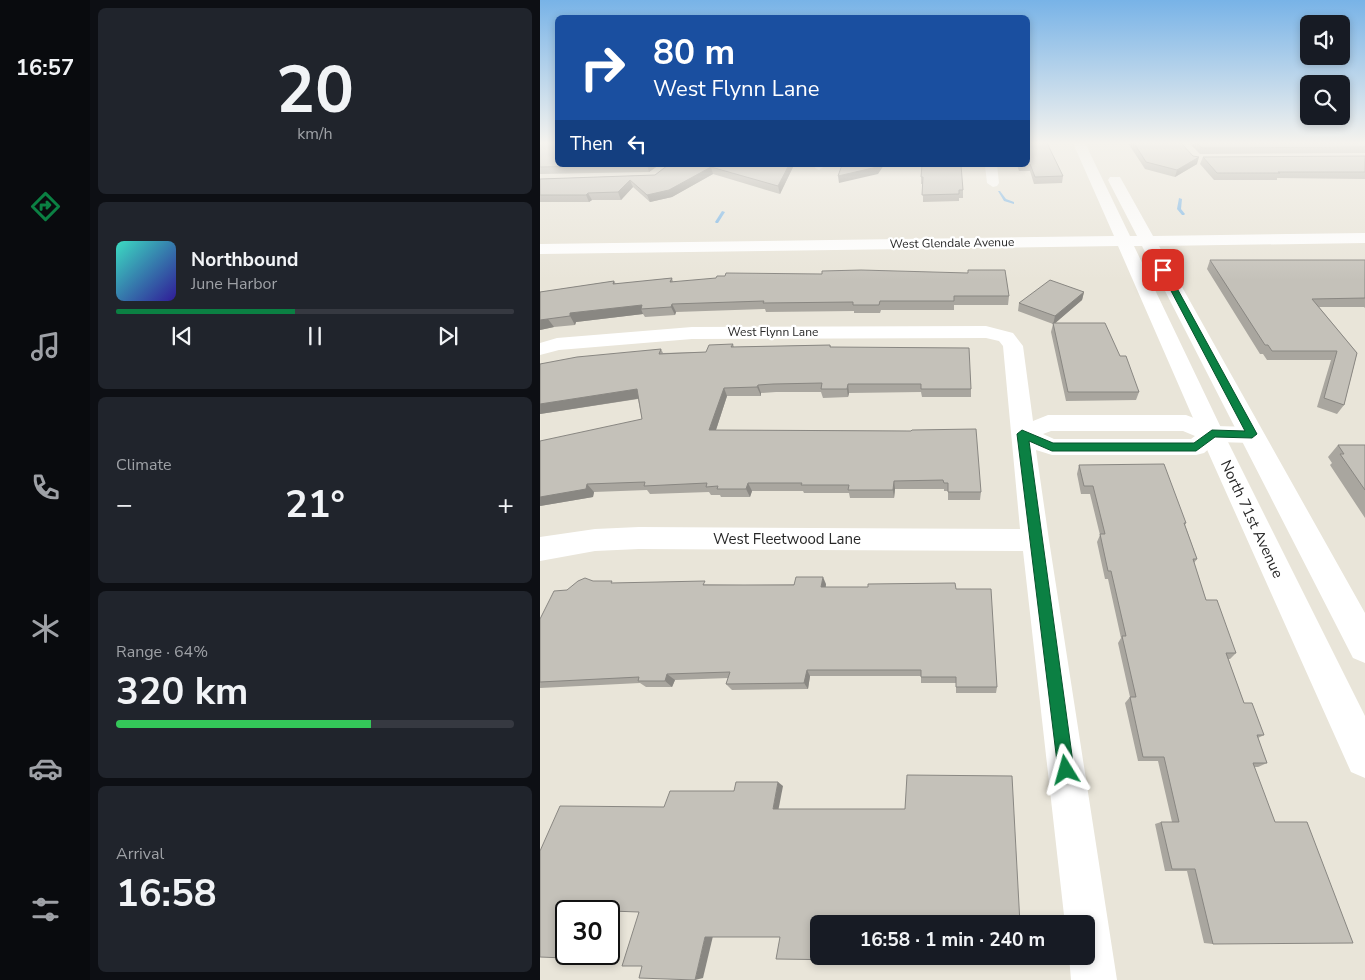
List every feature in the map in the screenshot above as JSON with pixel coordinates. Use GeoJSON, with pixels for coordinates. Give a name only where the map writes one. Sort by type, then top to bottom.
{"type":"FeatureCollection","features":[{"type":"Feature","properties":{"kind":"street","name":"North 71st Avenue"},"geometry":{"type":"LineString","coordinates":[[1109,189],[1137,232],[1252,434],[1365,646]]}},
{"type":"Feature","properties":{"kind":"street","name":"North 71st Avenue"},"geometry":{"type":"LineString","coordinates":[[1118,189],[1137,232],[1212,434],[1365,758]]}},
{"type":"Feature","properties":{"kind":"street"},"geometry":{"type":"LineString","coordinates":[[1176,225],[1365,224]]}},
{"type":"Feature","properties":{"kind":"street","name":"West Glendale Avenue"},"geometry":{"type":"LineString","coordinates":[[804,230],[1137,232],[1365,238]]}},
{"type":"Feature","properties":{"kind":"street","name":"West Glendale Avenue"},"geometry":{"type":"LineString","coordinates":[[540,249],[1137,232]]}},
{"type":"Feature","properties":{"kind":"street","name":"West Flynn Lane"},"geometry":{"type":"LineString","coordinates":[[540,349],[557,344],[700,332],[986,332],[1006,337],[1013,346],[1022,434]]}},
{"type":"Feature","properties":{"kind":"street"},"geometry":{"type":"LineString","coordinates":[[1022,434],[1052,447],[1196,447],[1212,434],[1252,434]]}},
{"type":"Feature","properties":{"kind":"street"},"geometry":{"type":"LineString","coordinates":[[1022,434],[1094,980]]}},
{"type":"Feature","properties":{"kind":"street","name":"West Fleetwood Lane"},"geometry":{"type":"LineString","coordinates":[[540,549],[595,540],[639,538],[1035,540]]}},
{"type":"Feature","properties":{"kind":"building"},"geometry":{"type":"Polygon","coordinates":[[[540,189],[621,189],[618,192],[588,193],[586,195],[540,195],[540,189]]]}},
{"type":"Feature","properties":{"kind":"building"},"geometry":{"type":"Polygon","coordinates":[[[640,189],[671,189],[669,190],[647,195],[640,189]]]}},
{"type":"Feature","properties":{"kind":"building"},"geometry":{"type":"Polygon","coordinates":[[[922,189],[963,189],[959,190],[959,194],[922,195],[922,189]]]}},
{"type":"Feature","properties":{"kind":"building"},"geometry":{"type":"Polygon","coordinates":[[[1210,260],[1365,260],[1365,298],[1312,299],[1357,353],[1344,405],[1324,398],[1337,351],[1272,351],[1268,345],[1265,345],[1210,260]]]}},
{"type":"Feature","properties":{"kind":"building"},"geometry":{"type":"Polygon","coordinates":[[[861,270],[968,273],[968,270],[1005,270],[1009,296],[954,296],[954,301],[880,301],[879,305],[853,305],[853,302],[763,303],[764,301],[672,304],[671,307],[641,309],[642,305],[570,313],[570,316],[540,320],[540,292],[614,281],[613,284],[672,278],[670,282],[716,278],[717,276],[725,276],[726,273],[822,274],[822,271],[861,270]]]}},
{"type":"Feature","properties":{"kind":"building"},"geometry":{"type":"Polygon","coordinates":[[[1050,280],[1084,292],[1055,316],[1019,303],[1050,280]]]}},
{"type":"Feature","properties":{"kind":"building"},"geometry":{"type":"Polygon","coordinates":[[[1053,323],[1105,323],[1120,356],[1126,356],[1139,392],[1068,392],[1053,323]]]}},
{"type":"Feature","properties":{"kind":"building"},"geometry":{"type":"Polygon","coordinates":[[[733,344],[731,347],[830,345],[830,347],[969,348],[971,389],[921,389],[921,384],[848,384],[847,389],[821,389],[822,383],[724,388],[709,430],[911,431],[976,429],[981,492],[948,492],[948,483],[944,483],[943,480],[894,481],[893,490],[848,490],[849,485],[801,485],[802,483],[748,483],[746,489],[717,489],[718,486],[706,487],[707,483],[644,486],[645,482],[587,484],[586,489],[540,497],[540,441],[642,419],[637,389],[540,404],[540,364],[577,357],[661,349],[659,354],[706,352],[709,345],[733,344]]]}},
{"type":"Feature","properties":{"kind":"building"},"geometry":{"type":"Polygon","coordinates":[[[1338,445],[1365,445],[1365,490],[1340,454],[1344,454],[1338,445]]]}},
{"type":"Feature","properties":{"kind":"building"},"geometry":{"type":"Polygon","coordinates":[[[1164,464],[1186,523],[1184,523],[1197,559],[1193,559],[1206,600],[1217,600],[1236,653],[1226,653],[1244,703],[1252,703],[1264,735],[1257,735],[1267,763],[1253,763],[1275,822],[1307,822],[1353,943],[1213,944],[1195,869],[1172,869],[1161,822],[1179,822],[1164,757],[1143,757],[1130,697],[1136,697],[1122,636],[1126,636],[1111,571],[1108,571],[1100,534],[1105,534],[1093,486],[1084,486],[1079,465],[1164,464]]]}},
{"type":"Feature","properties":{"kind":"building"},"geometry":{"type":"Polygon","coordinates":[[[796,577],[823,577],[821,587],[868,587],[868,584],[955,583],[956,589],[991,589],[997,687],[956,687],[956,677],[921,677],[921,670],[807,670],[804,683],[726,684],[730,672],[667,674],[665,681],[638,681],[639,677],[540,682],[540,619],[554,591],[567,590],[585,578],[593,581],[612,581],[611,583],[705,581],[703,585],[794,585],[796,577]]]}},
{"type":"Feature","properties":{"kind":"building"},"geometry":{"type":"Polygon","coordinates":[[[907,775],[1012,776],[1020,915],[810,915],[810,959],[776,959],[780,937],[705,937],[695,980],[639,978],[642,966],[622,966],[639,912],[620,911],[620,900],[555,900],[555,958],[540,957],[540,851],[560,806],[664,807],[670,791],[734,791],[736,782],[778,782],[773,809],[905,809],[907,775]]]}},
{"type":"Feature","properties":{"kind":"waterway"},"geometry":{"type":"LineString","coordinates":[[999,192],[1005,200],[1013,203]]}},
{"type":"Feature","properties":{"kind":"waterway"},"geometry":{"type":"LineString","coordinates":[[1180,199],[1179,209],[1183,214]]}},
{"type":"Feature","properties":{"kind":"waterway"},"geometry":{"type":"LineString","coordinates":[[717,222],[723,212]]}},
{"type":"Feature","properties":{"kind":"route"},"geometry":{"type":"LineString","coordinates":[[1066,770],[1022,434],[1052,447],[1196,447],[1212,434],[1252,434],[1163,270]]}}]}
